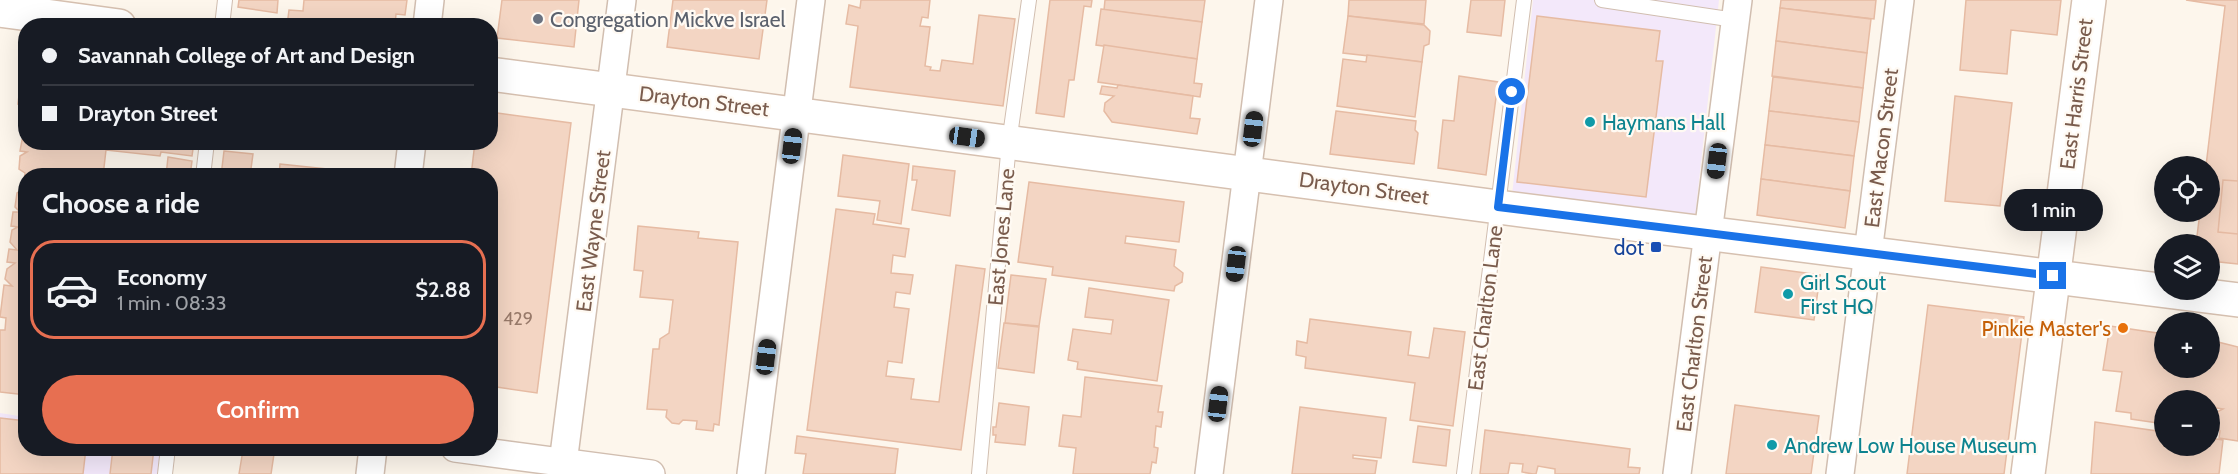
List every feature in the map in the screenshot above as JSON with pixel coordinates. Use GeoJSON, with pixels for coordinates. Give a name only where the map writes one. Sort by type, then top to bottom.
{"type":"FeatureCollection","features":[{"type":"Feature","properties":{"kind":"main road","name":"East Harris Street"},"geometry":{"type":"LineString","coordinates":[[2028,474],[2088,0]]}},
{"type":"Feature","properties":{"kind":"main road"},"geometry":{"type":"LineString","coordinates":[[0,10],[60,18]]}},
{"type":"Feature","properties":{"kind":"main road","name":"Drayton Street"},"geometry":{"type":"LineString","coordinates":[[498,75],[1009,143],[1247,172],[1498,207],[2238,300]]}},
{"type":"Feature","properties":{"kind":"street"},"geometry":{"type":"LineString","coordinates":[[428,18],[430,0]]}},
{"type":"Feature","properties":{"kind":"street","name":"East Wayne Street"},"geometry":{"type":"LineString","coordinates":[[563,463],[622,0]]}},
{"type":"Feature","properties":{"kind":"street"},"geometry":{"type":"LineString","coordinates":[[751,474],[811,0]]}},
{"type":"Feature","properties":{"kind":"street"},"geometry":{"type":"LineString","coordinates":[[1209,474],[1269,0]]}},
{"type":"Feature","properties":{"kind":"street","name":"East Macon Street"},"geometry":{"type":"LineString","coordinates":[[1840,474],[1900,0]]}},
{"type":"Feature","properties":{"kind":"street","name":"East Charlton Street"},"geometry":{"type":"LineString","coordinates":[[1677,474],[1736,10]]}},
{"type":"Feature","properties":{"kind":"street"},"geometry":{"type":"LineString","coordinates":[[409,168],[411,150]]}},
{"type":"Feature","properties":{"kind":"street"},"geometry":{"type":"LineString","coordinates":[[498,454],[651,474]]}},
{"type":"Feature","properties":{"kind":"street"},"geometry":{"type":"LineString","coordinates":[[370,474],[372,456]]}},
{"type":"Feature","properties":{"kind":"lane"},"geometry":{"type":"LineString","coordinates":[[223,18],[225,0]]}},
{"type":"Feature","properties":{"kind":"lane","name":"East Jones Lane"},"geometry":{"type":"LineString","coordinates":[[979,474],[1009,143],[1029,0]]}},
{"type":"Feature","properties":{"kind":"lane","name":"East Charlton Lane"},"geometry":{"type":"LineString","coordinates":[[1464,474],[1524,0]]}},
{"type":"Feature","properties":{"kind":"lane"},"geometry":{"type":"LineString","coordinates":[[1602,0],[1736,10]]}},
{"type":"Feature","properties":{"kind":"lane"},"geometry":{"type":"LineString","coordinates":[[204,168],[206,150]]}},
{"type":"Feature","properties":{"kind":"lane"},"geometry":{"type":"LineString","coordinates":[[165,474],[167,456]]}},
{"type":"Feature","properties":{"kind":"shaded area"},"geometry":{"type":"Polygon","coordinates":[[[1533,0],[1719,0],[1693,235],[1510,214],[1533,0]]]}},
{"type":"Feature","properties":{"kind":"shaded area"},"geometry":{"type":"Polygon","coordinates":[[[0,413],[18,416],[18,456],[162,456],[160,474],[0,474],[0,413]]]}},
{"type":"Feature","properties":{"kind":"building"},"geometry":{"type":"Polygon","coordinates":[[[239,0],[278,0],[277,13],[238,7],[239,0]]]}},
{"type":"Feature","properties":{"kind":"building"},"geometry":{"type":"Polygon","coordinates":[[[304,0],[407,0],[405,15],[396,14],[396,18],[288,18],[289,10],[303,11],[304,0]]]}},
{"type":"Feature","properties":{"kind":"building","name":"Congregation Mickve Israel"},"geometry":{"type":"Polygon","coordinates":[[[502,0],[579,0],[574,47],[498,38],[502,0]]]}},
{"type":"Feature","properties":{"kind":"building"},"geometry":{"type":"Polygon","coordinates":[[[673,0],[767,0],[759,59],[667,47],[673,0]]]}},
{"type":"Feature","properties":{"kind":"building"},"geometry":{"type":"Polygon","coordinates":[[[861,0],[930,0],[928,18],[922,17],[920,26],[930,27],[925,66],[931,67],[930,70],[940,71],[942,60],[973,64],[979,15],[1015,19],[1003,106],[850,87],[858,26],[846,24],[849,5],[860,8],[861,0]]]}},
{"type":"Feature","properties":{"kind":"building"},"geometry":{"type":"Polygon","coordinates":[[[1050,0],[1092,0],[1091,7],[1084,6],[1074,80],[1069,80],[1064,117],[1036,113],[1050,0]]]}},
{"type":"Feature","properties":{"kind":"building"},"geometry":{"type":"Polygon","coordinates":[[[1105,0],[1205,0],[1202,22],[1104,10],[1105,0]]]}},
{"type":"Feature","properties":{"kind":"building"},"geometry":{"type":"Polygon","coordinates":[[[1349,0],[1426,0],[1424,24],[1348,16],[1349,0]]]}},
{"type":"Feature","properties":{"kind":"building"},"geometry":{"type":"Polygon","coordinates":[[[1471,0],[1505,0],[1501,36],[1467,32],[1471,0]]]}},
{"type":"Feature","properties":{"kind":"building"},"geometry":{"type":"Polygon","coordinates":[[[1781,0],[1876,0],[1874,19],[1780,8],[1781,0]]]}},
{"type":"Feature","properties":{"kind":"building"},"geometry":{"type":"Polygon","coordinates":[[[1966,0],[2061,0],[2057,35],[2011,30],[2007,74],[1960,70],[1966,0]]]}},
{"type":"Feature","properties":{"kind":"building"},"geometry":{"type":"Polygon","coordinates":[[[2186,0],[2238,0],[2238,264],[2220,262],[2220,234],[2197,234],[2199,222],[2220,222],[2220,156],[2207,156],[2225,6],[2186,0]]]}},
{"type":"Feature","properties":{"kind":"building"},"geometry":{"type":"Polygon","coordinates":[[[1780,8],[1871,19],[1867,53],[1776,41],[1780,8]]]}},
{"type":"Feature","properties":{"kind":"building"},"geometry":{"type":"Polygon","coordinates":[[[1101,9],[1202,22],[1197,59],[1096,45],[1101,9]]]}},
{"type":"Feature","properties":{"kind":"building"},"geometry":{"type":"Polygon","coordinates":[[[1348,16],[1424,25],[1430,31],[1429,44],[1424,46],[1422,62],[1343,53],[1348,16]]]}},
{"type":"Feature","properties":{"kind":"building","name":"Haymans Hall"},"geometry":{"type":"Polygon","coordinates":[[[1537,16],[1660,31],[1656,61],[1663,61],[1646,197],[1517,182],[1537,16]]]}},
{"type":"Feature","properties":{"kind":"building"},"geometry":{"type":"Polygon","coordinates":[[[1776,41],[1867,53],[1863,88],[1772,76],[1776,41]]]}},
{"type":"Feature","properties":{"kind":"building"},"geometry":{"type":"Polygon","coordinates":[[[1104,45],[1197,59],[1194,83],[1202,84],[1200,97],[1098,82],[1104,45]]]}},
{"type":"Feature","properties":{"kind":"building"},"geometry":{"type":"Polygon","coordinates":[[[1367,55],[1422,62],[1415,117],[1337,106],[1343,59],[1366,62],[1367,55]]]}},
{"type":"Feature","properties":{"kind":"building"},"geometry":{"type":"Polygon","coordinates":[[[1459,76],[1498,82],[1486,175],[1438,168],[1443,120],[1454,121],[1459,76]]]}},
{"type":"Feature","properties":{"kind":"building"},"geometry":{"type":"Polygon","coordinates":[[[1773,77],[1863,88],[1859,122],[1769,111],[1773,77]]]}},
{"type":"Feature","properties":{"kind":"building"},"geometry":{"type":"Polygon","coordinates":[[[1118,85],[1193,96],[1190,118],[1200,119],[1197,134],[1112,122],[1104,111],[1105,103],[1114,96],[1100,94],[1102,86],[1117,88],[1118,85]]]}},
{"type":"Feature","properties":{"kind":"building"},"geometry":{"type":"Polygon","coordinates":[[[1955,96],[2012,103],[2000,206],[1945,201],[1955,96]]]}},
{"type":"Feature","properties":{"kind":"building"},"geometry":{"type":"Polygon","coordinates":[[[1336,111],[1416,121],[1415,130],[1418,133],[1414,164],[1330,154],[1336,111]]]}},
{"type":"Feature","properties":{"kind":"building"},"geometry":{"type":"Polygon","coordinates":[[[1769,111],[1859,122],[1854,156],[1765,145],[1769,111]]]}},
{"type":"Feature","properties":{"kind":"building"},"geometry":{"type":"Polygon","coordinates":[[[498,113],[571,123],[537,393],[498,387],[498,168],[472,168],[474,150],[498,150],[498,113]]]}},
{"type":"Feature","properties":{"kind":"building"},"geometry":{"type":"Polygon","coordinates":[[[1765,145],[1854,156],[1850,191],[1761,179],[1765,145]]]}},
{"type":"Feature","properties":{"kind":"building"},"geometry":{"type":"Polygon","coordinates":[[[106,150],[104,168],[19,168],[20,156],[27,152],[20,151],[106,150]]]}},
{"type":"Feature","properties":{"kind":"building"},"geometry":{"type":"Polygon","coordinates":[[[106,150],[193,150],[192,156],[161,152],[160,156],[106,150]]]}},
{"type":"Feature","properties":{"kind":"building"},"geometry":{"type":"Polygon","coordinates":[[[224,151],[253,154],[251,168],[222,168],[224,151]]]}},
{"type":"Feature","properties":{"kind":"building"},"geometry":{"type":"Polygon","coordinates":[[[843,155],[909,164],[901,224],[877,220],[880,201],[838,196],[843,155]]]}},
{"type":"Feature","properties":{"kind":"building"},"geometry":{"type":"Polygon","coordinates":[[[168,157],[192,161],[191,168],[167,168],[168,157]]]}},
{"type":"Feature","properties":{"kind":"building"},"geometry":{"type":"Polygon","coordinates":[[[280,164],[318,168],[280,168],[280,164]]]}},
{"type":"Feature","properties":{"kind":"building"},"geometry":{"type":"Polygon","coordinates":[[[913,166],[955,171],[950,216],[912,210],[917,180],[912,180],[913,166]]]}},
{"type":"Feature","properties":{"kind":"building"},"geometry":{"type":"Polygon","coordinates":[[[1761,179],[1850,191],[1845,228],[1757,215],[1761,179]]]}},
{"type":"Feature","properties":{"kind":"building"},"geometry":{"type":"Polygon","coordinates":[[[2223,180],[2238,181],[2238,234],[2218,232],[2223,180]]]}},
{"type":"Feature","properties":{"kind":"building"},"geometry":{"type":"Polygon","coordinates":[[[1029,182],[1184,202],[1179,242],[1126,236],[1125,243],[1176,250],[1174,266],[1183,273],[1182,282],[1175,286],[1174,291],[1052,275],[1053,267],[1018,262],[1029,182]]]}},
{"type":"Feature","properties":{"kind":"building"},"geometry":{"type":"Polygon","coordinates":[[[18,192],[18,210],[15,207],[18,192]]]}},
{"type":"Feature","properties":{"kind":"building"},"geometry":{"type":"Polygon","coordinates":[[[836,209],[875,214],[873,224],[909,229],[905,257],[893,255],[891,273],[913,275],[910,294],[896,292],[894,307],[909,309],[902,363],[888,361],[886,376],[914,379],[911,399],[939,402],[956,265],[985,269],[961,450],[807,430],[836,209]]]}},
{"type":"Feature","properties":{"kind":"building"},"geometry":{"type":"Polygon","coordinates":[[[13,212],[18,212],[18,227],[11,226],[13,212]]]}},
{"type":"Feature","properties":{"kind":"building"},"geometry":{"type":"Polygon","coordinates":[[[638,226],[699,232],[698,238],[738,242],[719,425],[714,424],[713,431],[696,429],[697,421],[683,420],[679,424],[672,423],[666,417],[667,410],[647,409],[653,349],[659,349],[660,339],[669,333],[673,300],[640,297],[643,271],[634,270],[638,226]]]}},
{"type":"Feature","properties":{"kind":"building"},"geometry":{"type":"Polygon","coordinates":[[[18,227],[18,394],[0,392],[0,330],[5,330],[6,318],[0,317],[4,285],[12,286],[5,279],[7,269],[15,263],[7,262],[9,249],[17,250],[10,242],[12,230],[18,227]]]}},
{"type":"Feature","properties":{"kind":"building","name":"Girl Scout First HQ"},"geometry":{"type":"Polygon","coordinates":[[[1761,267],[1820,275],[1814,320],[1755,312],[1761,267]]]}},
{"type":"Feature","properties":{"kind":"building"},"geometry":{"type":"Polygon","coordinates":[[[1011,275],[1046,279],[1039,326],[1005,323],[1011,275]]]}},
{"type":"Feature","properties":{"kind":"building"},"geometry":{"type":"Polygon","coordinates":[[[1089,288],[1169,300],[1157,381],[1077,369],[1078,362],[1068,360],[1073,329],[1111,334],[1113,320],[1085,317],[1089,288]]]}},
{"type":"Feature","properties":{"kind":"building"},"geometry":{"type":"Polygon","coordinates":[[[1928,305],[2024,317],[2004,474],[1907,474],[1928,305]]]}},
{"type":"Feature","properties":{"kind":"building"},"geometry":{"type":"Polygon","coordinates":[[[1310,319],[1411,332],[1408,355],[1429,358],[1434,328],[1465,332],[1453,426],[1410,420],[1415,383],[1305,368],[1306,357],[1296,355],[1297,341],[1307,343],[1310,319]]]}},
{"type":"Feature","properties":{"kind":"building"},"geometry":{"type":"Polygon","coordinates":[[[1004,323],[1039,327],[1034,373],[998,368],[1004,323]]]}},
{"type":"Feature","properties":{"kind":"building"},"geometry":{"type":"Polygon","coordinates":[[[2110,326],[2154,333],[2154,378],[2220,378],[2220,342],[2238,347],[2238,441],[2220,438],[2220,410],[2223,409],[2220,409],[2220,390],[2154,390],[2154,422],[2131,419],[2131,413],[2116,411],[2122,372],[2103,370],[2110,326]]]}},
{"type":"Feature","properties":{"kind":"building"},"geometry":{"type":"Polygon","coordinates":[[[1085,377],[1162,386],[1158,412],[1163,412],[1161,427],[1156,426],[1154,447],[1158,448],[1156,463],[1152,462],[1150,474],[1073,474],[1076,448],[1059,446],[1063,415],[1081,417],[1085,377]]]}},
{"type":"Feature","properties":{"kind":"building"},"geometry":{"type":"Polygon","coordinates":[[[999,403],[1029,407],[1025,445],[995,442],[996,435],[993,435],[993,427],[996,427],[999,403]]]}},
{"type":"Feature","properties":{"kind":"building","name":"Andrew Low House Museum"},"geometry":{"type":"Polygon","coordinates":[[[1735,405],[1819,416],[1811,474],[1726,474],[1735,405]]]}},
{"type":"Feature","properties":{"kind":"building"},"geometry":{"type":"Polygon","coordinates":[[[1300,407],[1386,418],[1381,458],[1353,455],[1353,458],[1377,461],[1375,474],[1292,474],[1300,407]]]}},
{"type":"Feature","properties":{"kind":"building"},"geometry":{"type":"Polygon","coordinates":[[[0,418],[18,420],[18,456],[85,456],[83,474],[0,474],[0,418]]]}},
{"type":"Feature","properties":{"kind":"building"},"geometry":{"type":"Polygon","coordinates":[[[2095,422],[2154,431],[2154,456],[2220,456],[2220,440],[2223,440],[2219,474],[2091,474],[2095,422]]]}},
{"type":"Feature","properties":{"kind":"building"},"geometry":{"type":"Polygon","coordinates":[[[1418,426],[1450,430],[1446,466],[1413,462],[1418,426]]]}},
{"type":"Feature","properties":{"kind":"building"},"geometry":{"type":"Polygon","coordinates":[[[1485,430],[1630,449],[1628,467],[1640,468],[1639,474],[1555,474],[1555,469],[1538,466],[1536,474],[1533,474],[1522,472],[1523,464],[1510,463],[1508,474],[1480,474],[1485,430]]]}},
{"type":"Feature","properties":{"kind":"building"},"geometry":{"type":"Polygon","coordinates":[[[797,436],[898,449],[895,474],[803,474],[806,454],[795,453],[797,436]]]}},
{"type":"Feature","properties":{"kind":"building"},"geometry":{"type":"Polygon","coordinates":[[[112,456],[153,456],[151,474],[110,474],[112,456]]]}},
{"type":"Feature","properties":{"kind":"building"},"geometry":{"type":"Polygon","coordinates":[[[242,456],[274,456],[271,474],[239,474],[242,456]]]}},
{"type":"Feature","properties":{"kind":"place","name":"Congregation Mickve Israel"},"geometry":{"type":"Point","coordinates":[538,19]}},
{"type":"Feature","properties":{"kind":"place","name":"Haymans Hall"},"geometry":{"type":"Point","coordinates":[1590,122]}},
{"type":"Feature","properties":{"kind":"place","name":"dot"},"geometry":{"type":"Point","coordinates":[1656,247]}},
{"type":"Feature","properties":{"kind":"place","name":"Girl Scout First HQ"},"geometry":{"type":"Point","coordinates":[1788,294]}},
{"type":"Feature","properties":{"kind":"place","name":"Pinkie Master's"},"geometry":{"type":"Point","coordinates":[2123,328]}},
{"type":"Feature","properties":{"kind":"place","name":"Andrew Low House Museum"},"geometry":{"type":"Point","coordinates":[1772,445]}},
{"type":"Feature","properties":{"kind":"route"},"geometry":{"type":"LineString","coordinates":[[1512,92],[1498,207],[2053,276]]}}]}
